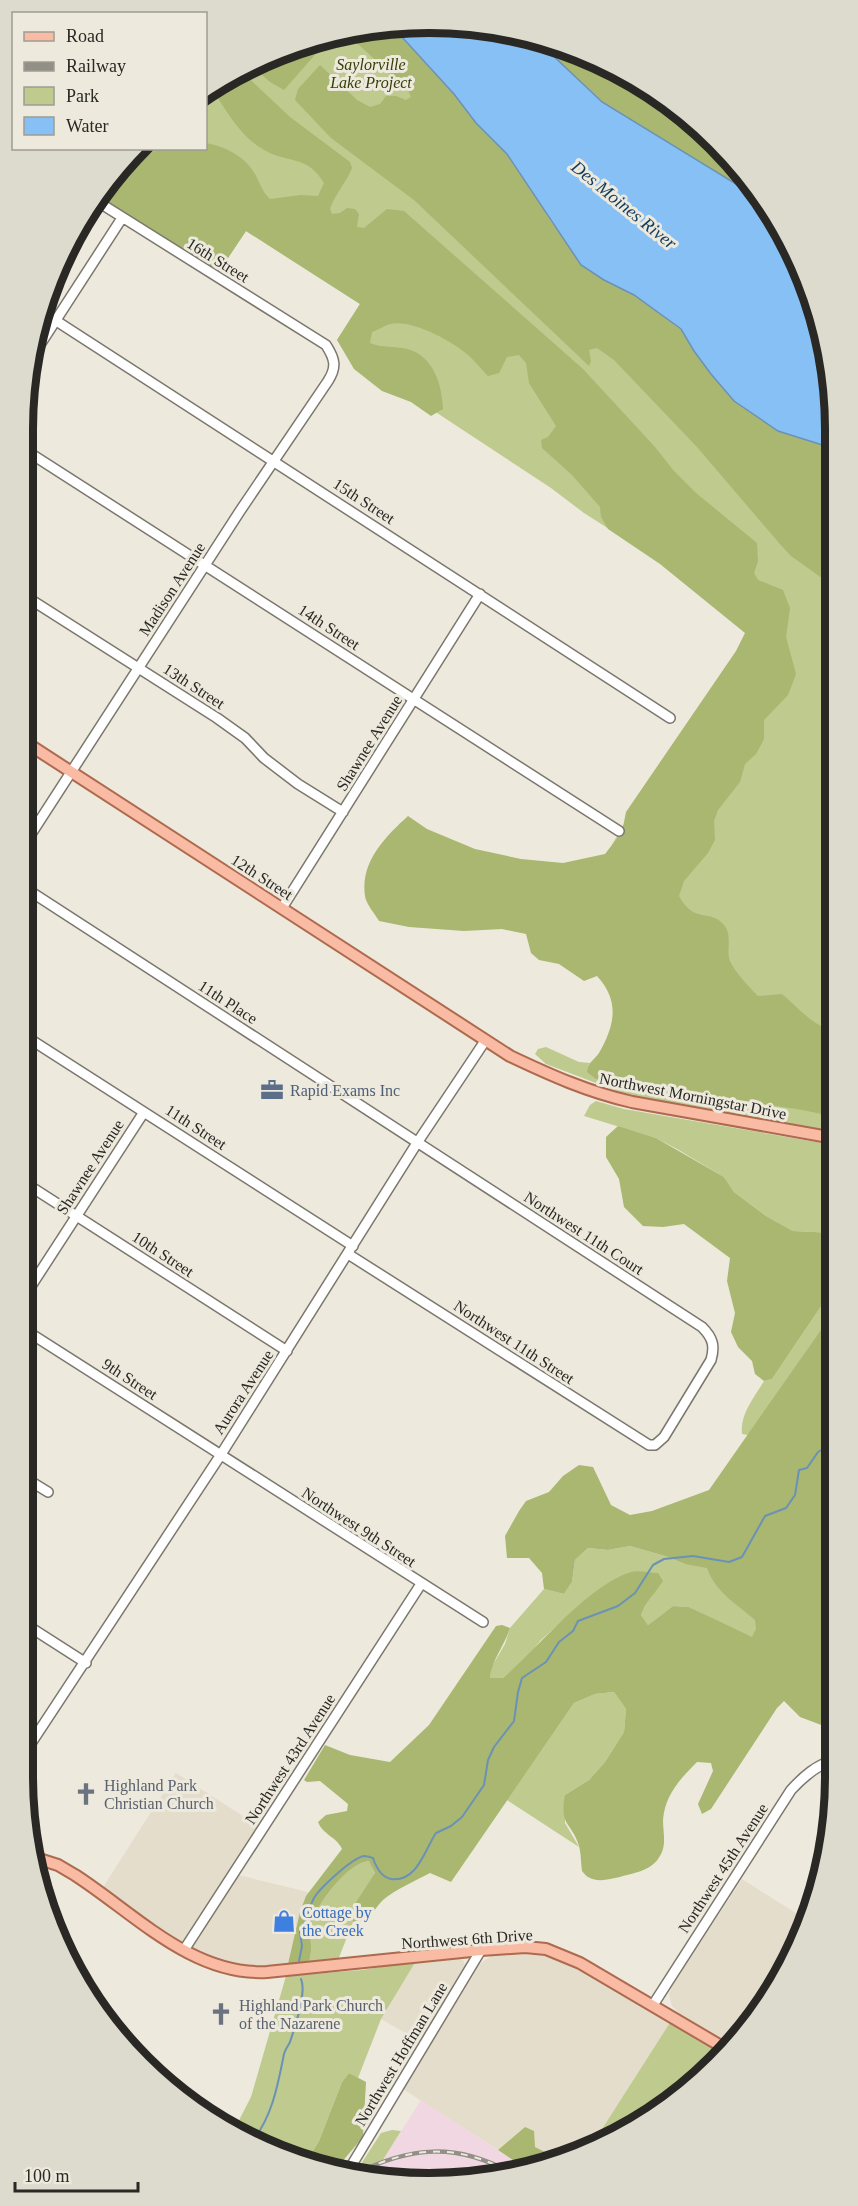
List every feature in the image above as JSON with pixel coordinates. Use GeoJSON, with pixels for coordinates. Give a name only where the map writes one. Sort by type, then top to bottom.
{"type":"FeatureCollection","features":[{"type":"Feature","properties":{"kind":"main road","name":"12th Street"},"geometry":{"type":"LineString","coordinates":[[33,747],[485,1041]]}},
{"type":"Feature","properties":{"kind":"main road","name":"Northwest Morningstar Drive"},"geometry":{"type":"LineString","coordinates":[[485,1041],[560,1080],[600,1095],[825,1136]]}},
{"type":"Feature","properties":{"kind":"main road","name":"Northwest 6th Drive"},"geometry":{"type":"LineString","coordinates":[[42,1860],[58,1865],[81,1878],[184,1950],[219,1967],[258,1972],[297,1970],[525,1947],[558,1953],[580,1963],[720,2045]]}},
{"type":"Feature","properties":{"kind":"street","name":"16th Street"},"geometry":{"type":"LineString","coordinates":[[103,205],[326,345]]}},
{"type":"Feature","properties":{"kind":"street"},"geometry":{"type":"LineString","coordinates":[[43,340],[122,218]]}},
{"type":"Feature","properties":{"kind":"street","name":"15th Street"},"geometry":{"type":"LineString","coordinates":[[49,317],[670,718]]}},
{"type":"Feature","properties":{"kind":"street","name":"Madison Avenue"},"geometry":{"type":"LineString","coordinates":[[33,831],[273,461],[333,374],[335,365],[333,356],[326,345]]}},
{"type":"Feature","properties":{"kind":"street","name":"14th Street"},"geometry":{"type":"LineString","coordinates":[[33,455],[619,831]]}},
{"type":"Feature","properties":{"kind":"street","name":"Shawnee Avenue"},"geometry":{"type":"LineString","coordinates":[[282,908],[480,594]]}},
{"type":"Feature","properties":{"kind":"street","name":"13th Street"},"geometry":{"type":"LineString","coordinates":[[33,601],[245,738],[298,784],[343,812]]}},
{"type":"Feature","properties":{"kind":"street","name":"11th Place"},"geometry":{"type":"LineString","coordinates":[[33,893],[417,1143]]}},
{"type":"Feature","properties":{"kind":"street","name":"11th Street"},"geometry":{"type":"LineString","coordinates":[[33,1041],[144,1112],[350,1250]]}},
{"type":"Feature","properties":{"kind":"street","name":"Aurora Avenue"},"geometry":{"type":"LineString","coordinates":[[33,1741],[86,1664],[287,1351],[417,1143],[485,1041]]}},
{"type":"Feature","properties":{"kind":"street","name":"Shawnee Avenue"},"geometry":{"type":"LineString","coordinates":[[33,1283],[144,1112]]}},
{"type":"Feature","properties":{"kind":"street","name":"Northwest 11th Court"},"geometry":{"type":"LineString","coordinates":[[417,1143],[702,1327],[709,1335],[713,1350],[711,1360],[664,1437]]}},
{"type":"Feature","properties":{"kind":"street","name":"10th Street"},"geometry":{"type":"LineString","coordinates":[[33,1188],[287,1351]]}},
{"type":"Feature","properties":{"kind":"street","name":"Northwest 11th Street"},"geometry":{"type":"LineString","coordinates":[[350,1250],[644,1443],[655,1444],[664,1437]]}},
{"type":"Feature","properties":{"kind":"street","name":"9th Street"},"geometry":{"type":"LineString","coordinates":[[33,1335],[220,1456]]}},
{"type":"Feature","properties":{"kind":"street","name":"Northwest 9th Street"},"geometry":{"type":"LineString","coordinates":[[220,1456],[483,1622]]}},
{"type":"Feature","properties":{"kind":"street"},"geometry":{"type":"LineString","coordinates":[[33,1483],[48,1492]]}},
{"type":"Feature","properties":{"kind":"street","name":"Northwest 43rd Avenue"},"geometry":{"type":"LineString","coordinates":[[184,1950],[422,1584]]}},
{"type":"Feature","properties":{"kind":"street"},"geometry":{"type":"LineString","coordinates":[[33,1629],[86,1664]]}},
{"type":"Feature","properties":{"kind":"street","name":"Northwest 45th Avenue"},"geometry":{"type":"LineString","coordinates":[[653,2005],[791,1790],[804,1776],[825,1764]]}},
{"type":"Feature","properties":{"kind":"street","name":"Northwest Hoffman Lane"},"geometry":{"type":"LineString","coordinates":[[352,2165],[481,1950]]}},
{"type":"Feature","properties":{"kind":"shaded area"},"geometry":{"type":"Polygon","coordinates":[[[176,1773],[263,1829],[234,1874],[316,1894],[297,1970],[258,1973],[207,1962],[100,1892],[176,1773]]]}},
{"type":"Feature","properties":{"kind":"shaded area"},"geometry":{"type":"Polygon","coordinates":[[[742,1879],[800,1916],[772,1975],[725,2040],[680,2014],[672,2006],[669,1994],[673,1984],[742,1879]]]}},
{"type":"Feature","properties":{"kind":"shaded area"},"geometry":{"type":"Polygon","coordinates":[[[534,1953],[557,1957],[581,1968],[671,2021],[598,2135],[549,2154],[534,2147],[525,2127],[498,2150],[403,2089],[481,1963],[492,1955],[534,1953]]]}},
{"type":"Feature","properties":{"kind":"shaded area"},"geometry":{"type":"Polygon","coordinates":[[[456,1958],[463,1960],[465,1965],[461,1978],[421,2042],[381,2019],[416,1961],[456,1958]]]}},
{"type":"Feature","properties":{"kind":"shaded area"},"geometry":{"type":"Polygon","coordinates":[[[421,2100],[517,2163],[481,2170],[455,2172],[377,2170],[421,2100]]]}},
{"type":"Feature","properties":{"kind":"green space"},"geometry":{"type":"Polygon","coordinates":[[[399,34],[421,61],[808,442],[825,446],[825,1113],[813,1112],[825,1115],[825,1131],[625,1094],[546,1064],[535,1054],[538,1049],[546,1047],[579,1062],[590,1063],[588,1065],[701,953],[591,881],[624,824],[758,624],[584,513],[551,488],[352,357],[337,340],[360,304],[246,231],[220,270],[107,199],[148,150],[207,150],[207,101],[231,86],[277,63],[327,46],[377,36],[399,34]]]}},
{"type":"Feature","properties":{"kind":"green space","name":"Saylorville Lake Project"},"geometry":{"type":"Polygon","coordinates":[[[399,34],[454,94],[476,123],[507,154],[530,186],[551,222],[571,247],[604,280],[634,295],[681,330],[711,374],[734,401],[778,431],[825,446],[825,580],[791,556],[697,447],[614,360],[597,348],[589,350],[591,361],[589,366],[414,200],[331,138],[295,100],[298,89],[320,65],[357,100],[370,107],[380,104],[386,96],[396,96],[406,100],[411,97],[408,90],[354,41],[399,34]]]}},
{"type":"Feature","properties":{"kind":"green space"},"geometry":{"type":"Polygon","coordinates":[[[320,48],[284,90],[259,72],[320,48]]]}},
{"type":"Feature","properties":{"kind":"green space"},"geometry":{"type":"Polygon","coordinates":[[[549,52],[604,74],[649,100],[690,131],[727,168],[743,188],[602,102],[549,52]]]}},
{"type":"Feature","properties":{"kind":"green space"},"geometry":{"type":"Polygon","coordinates":[[[248,77],[290,117],[350,162],[352,168],[332,204],[330,209],[332,214],[340,213],[347,208],[355,209],[359,214],[357,227],[364,228],[387,209],[404,211],[583,369],[696,493],[757,543],[758,561],[754,573],[758,580],[783,590],[790,608],[786,637],[796,674],[788,695],[764,720],[764,739],[756,754],[745,764],[740,782],[718,810],[714,821],[715,840],[708,853],[684,881],[679,896],[691,910],[713,917],[724,925],[728,933],[730,962],[758,996],[782,994],[812,1021],[825,1028],[825,1115],[596,1079],[587,1072],[609,1033],[613,1013],[609,995],[597,976],[584,981],[559,964],[539,960],[531,953],[526,934],[502,929],[464,931],[409,927],[379,921],[369,906],[364,884],[370,861],[383,842],[408,816],[427,829],[475,849],[521,859],[563,863],[605,854],[622,832],[626,812],[736,651],[745,633],[660,564],[608,529],[601,517],[600,507],[572,475],[542,448],[541,440],[548,437],[556,426],[529,383],[526,363],[519,355],[507,357],[499,373],[488,376],[461,349],[431,332],[399,323],[390,324],[372,332],[370,343],[407,349],[424,358],[430,365],[441,390],[443,409],[431,416],[411,402],[382,391],[354,369],[337,340],[360,304],[246,231],[220,270],[209,266],[106,201],[146,153],[149,154],[156,150],[207,150],[207,143],[226,149],[244,160],[270,199],[301,195],[318,196],[324,183],[310,167],[261,148],[233,121],[216,96],[248,77]]]}},
{"type":"Feature","properties":{"kind":"green space"},"geometry":{"type":"Polygon","coordinates":[[[596,1101],[624,1109],[825,1143],[825,1233],[793,1231],[766,1216],[734,1192],[724,1177],[677,1149],[656,1138],[584,1116],[590,1105],[596,1101]]]}},
{"type":"Feature","properties":{"kind":"green space"},"geometry":{"type":"Polygon","coordinates":[[[618,1126],[656,1138],[724,1177],[734,1192],[766,1216],[793,1231],[825,1233],[825,1300],[772,1379],[764,1381],[755,1374],[752,1361],[738,1347],[731,1332],[735,1313],[727,1281],[730,1258],[684,1224],[663,1227],[643,1226],[624,1207],[619,1179],[606,1157],[606,1137],[618,1126]]]}},
{"type":"Feature","properties":{"kind":"green space"},"geometry":{"type":"Polygon","coordinates":[[[825,1300],[825,1324],[748,1435],[742,1434],[745,1413],[764,1381],[772,1379],[825,1300]]]}},
{"type":"Feature","properties":{"kind":"green space"},"geometry":{"type":"Polygon","coordinates":[[[825,1324],[824,1726],[800,1717],[784,1701],[777,1708],[711,1809],[702,1814],[698,1804],[713,1771],[711,1763],[697,1762],[679,1781],[670,1795],[664,1811],[664,1840],[659,1858],[644,1870],[596,1880],[587,1877],[582,1871],[579,1846],[565,1819],[565,1795],[589,1780],[605,1762],[624,1732],[626,1709],[614,1692],[595,1694],[574,1703],[451,1882],[430,1873],[388,1896],[368,1918],[353,1922],[352,1908],[375,1873],[369,1861],[359,1864],[336,1884],[317,1910],[311,1926],[311,1955],[308,1964],[288,1964],[306,1896],[342,1849],[318,1822],[326,1815],[347,1811],[348,1804],[320,1781],[307,1782],[304,1780],[325,1745],[350,1755],[390,1762],[429,1725],[496,1626],[502,1625],[510,1628],[493,1665],[490,1678],[503,1678],[581,1603],[615,1579],[631,1572],[658,1573],[663,1581],[641,1615],[648,1625],[673,1606],[689,1607],[752,1637],[756,1629],[755,1620],[721,1591],[707,1568],[685,1564],[630,1546],[608,1550],[588,1548],[575,1560],[572,1582],[564,1594],[544,1589],[542,1573],[529,1558],[507,1558],[505,1536],[526,1501],[549,1492],[563,1476],[579,1465],[593,1467],[611,1505],[630,1515],[652,1511],[709,1490],[825,1324]]]}},
{"type":"Feature","properties":{"kind":"green space"},"geometry":{"type":"Polygon","coordinates":[[[825,1375],[825,1694],[711,1618],[689,1607],[673,1606],[648,1625],[641,1615],[653,1595],[608,1583],[584,1601],[503,1678],[490,1678],[491,1668],[505,1644],[510,1628],[544,1589],[564,1594],[572,1582],[575,1560],[588,1548],[608,1550],[630,1546],[685,1564],[825,1375]]]}},
{"type":"Feature","properties":{"kind":"green space"},"geometry":{"type":"Polygon","coordinates":[[[614,1692],[626,1709],[624,1732],[605,1762],[589,1780],[565,1795],[565,1823],[579,1847],[507,1800],[574,1703],[595,1694],[614,1692]]]}},
{"type":"Feature","properties":{"kind":"green space"},"geometry":{"type":"Polygon","coordinates":[[[370,1861],[375,1874],[352,1908],[353,1922],[338,1960],[308,1964],[311,1955],[311,1926],[322,1901],[350,1870],[370,1861]]]}},
{"type":"Feature","properties":{"kind":"green space"},"geometry":{"type":"Polygon","coordinates":[[[416,1961],[381,2019],[358,2078],[349,2073],[342,2082],[319,2141],[311,2155],[277,2143],[237,2123],[251,2097],[286,1976],[362,1970],[416,1961]]]}},
{"type":"Feature","properties":{"kind":"green space"},"geometry":{"type":"Polygon","coordinates":[[[671,2021],[718,2048],[670,2091],[627,2120],[598,2135],[671,2021]]]}},
{"type":"Feature","properties":{"kind":"green space"},"geometry":{"type":"Polygon","coordinates":[[[349,2073],[366,2082],[363,2137],[341,2163],[311,2155],[319,2141],[342,2082],[349,2073]]]}},
{"type":"Feature","properties":{"kind":"green space"},"geometry":{"type":"Polygon","coordinates":[[[525,2127],[534,2131],[535,2147],[549,2154],[517,2163],[498,2150],[525,2127]]]}},
{"type":"Feature","properties":{"kind":"green space"},"geometry":{"type":"Polygon","coordinates":[[[392,2130],[401,2131],[377,2170],[359,2166],[381,2133],[392,2130]]]}},
{"type":"Feature","properties":{"kind":"water","name":"Des Moines River"},"geometry":{"type":"Polygon","coordinates":[[[429,33],[481,36],[549,52],[602,102],[743,188],[772,231],[784,254],[795,277],[812,327],[822,377],[825,446],[778,431],[734,401],[694,351],[681,329],[634,295],[581,265],[507,154],[476,123],[454,94],[399,34],[429,33]]]}},
{"type":"Feature","properties":{"kind":"waterway"},"geometry":{"type":"LineString","coordinates":[[299,1961],[302,1946],[300,1932],[312,1902],[317,1893],[337,1874],[364,1856],[373,1858],[379,1871],[387,1878],[400,1879],[407,1876],[419,1864],[436,1833],[451,1826],[462,1817],[484,1785],[488,1760],[494,1747],[514,1721],[522,1678],[546,1662],[559,1642],[573,1631],[578,1621],[618,1606],[635,1593],[653,1565],[664,1559],[693,1556],[729,1562],[742,1557],[765,1516],[786,1508],[795,1495],[799,1470],[807,1468],[818,1452],[825,1448]]}},
{"type":"Feature","properties":{"kind":"waterway"},"geometry":{"type":"LineString","coordinates":[[258,2134],[265,2122],[273,2100],[284,2054],[300,2010],[303,1992],[301,1979]]}},
{"type":"Feature","properties":{"kind":"railway"},"geometry":{"type":"LineString","coordinates":[[367,2168],[394,2158],[433,2152],[472,2157],[498,2167]]}},
{"type":"Feature","properties":{"kind":"place","name":"Rapid Exams Inc"},"geometry":{"type":"Point","coordinates":[272,1090]}},
{"type":"Feature","properties":{"kind":"place","name":"Highland Park Christian Church"},"geometry":{"type":"Point","coordinates":[86,1794]}},
{"type":"Feature","properties":{"kind":"place","name":"Cottage by the Creek"},"geometry":{"type":"Point","coordinates":[284,1921]}},
{"type":"Feature","properties":{"kind":"place","name":"Highland Park Church of the Nazarene"},"geometry":{"type":"Point","coordinates":[221,2014]}}]}
